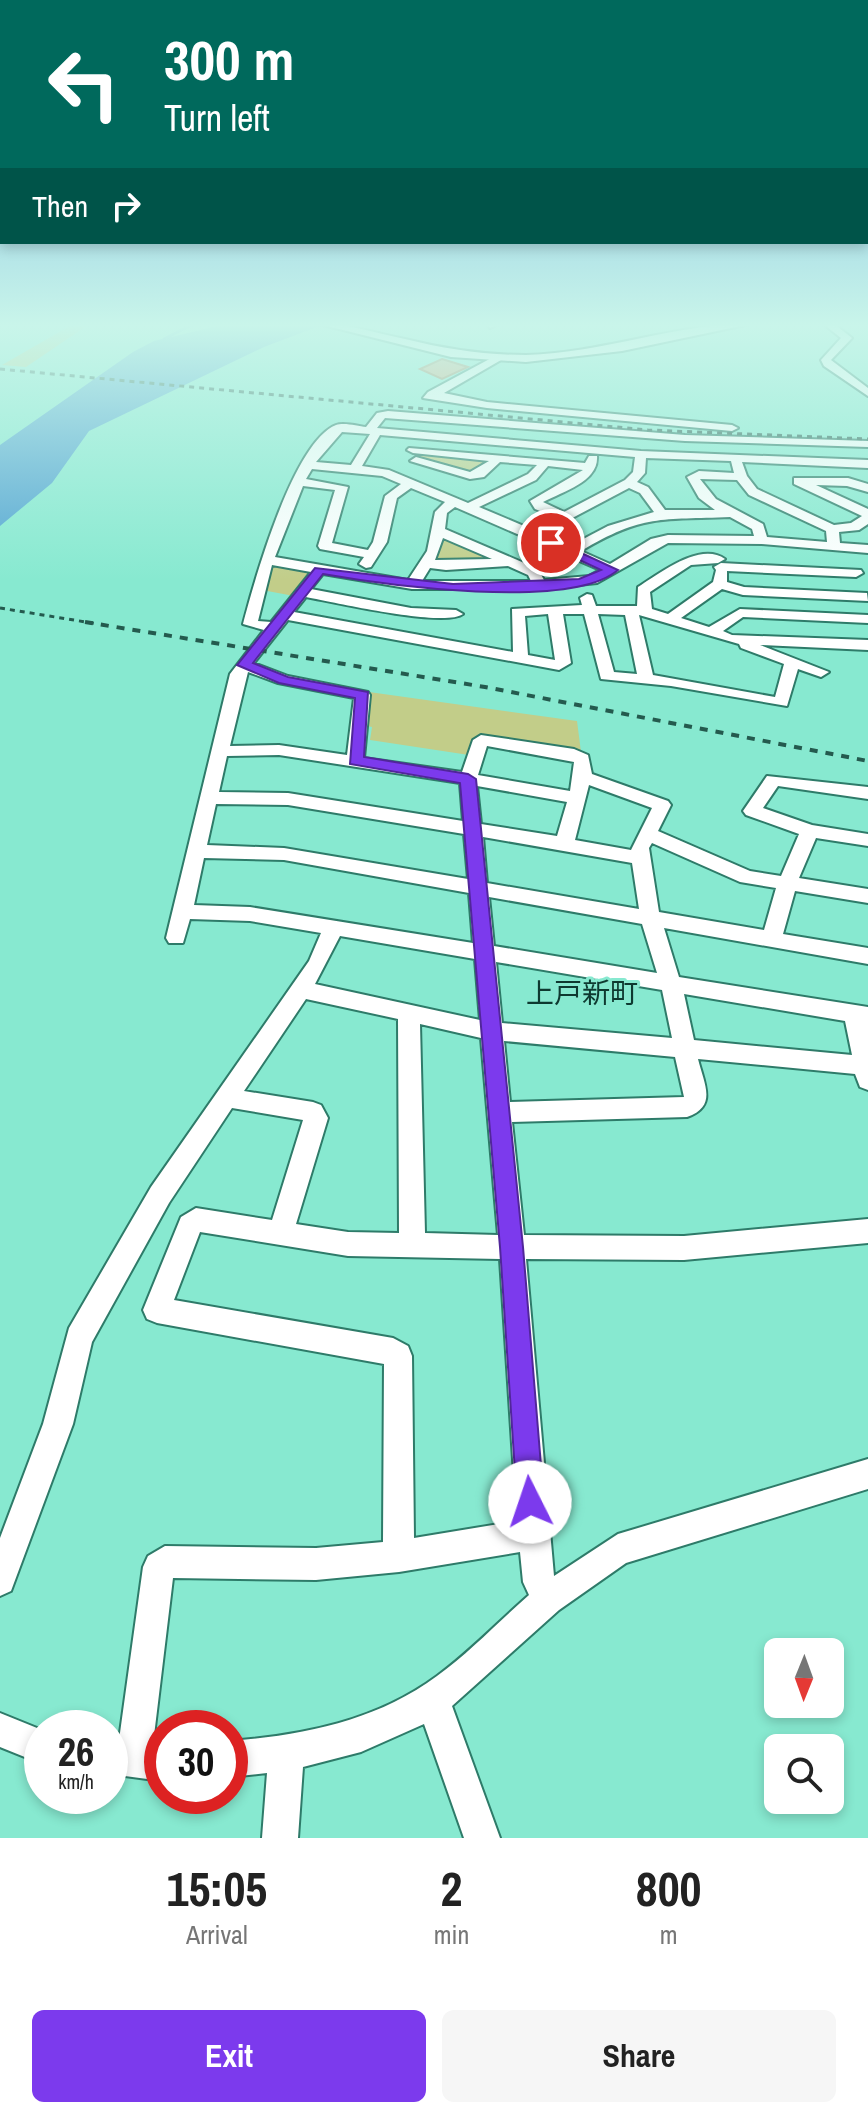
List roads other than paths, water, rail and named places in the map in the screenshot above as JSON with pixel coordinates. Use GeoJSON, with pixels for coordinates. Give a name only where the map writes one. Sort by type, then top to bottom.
{"type":"FeatureCollection","features":[{"type":"Feature","properties":{"kind":"street"},"geometry":{"type":"LineString","coordinates":[[409,416],[417,409]]}},
{"type":"Feature","properties":{"kind":"street"},"geometry":{"type":"LineString","coordinates":[[520,409],[676,423],[868,432]]}},
{"type":"Feature","properties":{"kind":"street"},"geometry":{"type":"LineString","coordinates":[[355,469],[384,414],[714,440],[868,444]]}},
{"type":"Feature","properties":{"kind":"street"},"geometry":{"type":"LineString","coordinates":[[555,609],[563,663],[280,621],[250,624],[267,560],[299,482],[336,428],[641,454],[868,464]]}},
{"type":"Feature","properties":{"kind":"street"},"geometry":{"type":"LineString","coordinates":[[545,445],[552,428]]}},
{"type":"Feature","properties":{"kind":"street"},"geometry":{"type":"LineString","coordinates":[[390,475],[410,455],[421,434]]}},
{"type":"Feature","properties":{"kind":"street"},"geometry":{"type":"LineString","coordinates":[[714,440],[715,458]]}},
{"type":"Feature","properties":{"kind":"street"},"geometry":{"type":"LineString","coordinates":[[566,517],[539,506],[536,501],[580,479],[592,467],[594,450]]}},
{"type":"Feature","properties":{"kind":"street"},"geometry":{"type":"LineString","coordinates":[[532,534],[629,483],[639,473],[641,454]]}},
{"type":"Feature","properties":{"kind":"street"},"geometry":{"type":"LineString","coordinates":[[410,455],[470,478],[486,472],[497,458]]}},
{"type":"Feature","properties":{"kind":"street"},"geometry":{"type":"LineString","coordinates":[[410,455],[497,458],[592,467]]}},
{"type":"Feature","properties":{"kind":"street"},"geometry":{"type":"LineString","coordinates":[[736,460],[741,477],[753,492],[832,529],[854,527],[868,516],[798,481],[786,461]]}},
{"type":"Feature","properties":{"kind":"street"},"geometry":{"type":"LineString","coordinates":[[412,585],[427,563],[439,531],[441,512],[532,477],[540,471],[544,462]]}},
{"type":"Feature","properties":{"kind":"street"},"geometry":{"type":"LineString","coordinates":[[310,465],[390,475],[612,570]]}},
{"type":"Feature","properties":{"kind":"street"},"geometry":{"type":"LineString","coordinates":[[741,477],[693,477],[707,500],[758,527],[762,540]]}},
{"type":"Feature","properties":{"kind":"street"},"geometry":{"type":"LineString","coordinates":[[798,481],[848,482],[868,488]]}},
{"type":"Feature","properties":{"kind":"street"},"geometry":{"type":"LineString","coordinates":[[299,482],[342,487],[325,546],[373,555]]}},
{"type":"Feature","properties":{"kind":"street"},"geometry":{"type":"LineString","coordinates":[[629,483],[644,490],[661,513]]}},
{"type":"Feature","properties":{"kind":"street"},"geometry":{"type":"LineString","coordinates":[[358,577],[373,555],[391,496],[410,484]]}},
{"type":"Feature","properties":{"kind":"street"},"geometry":{"type":"LineString","coordinates":[[571,551],[626,520],[661,513],[732,515]]}},
{"type":"Feature","properties":{"kind":"street"},"geometry":{"type":"LineString","coordinates":[[832,529],[835,544]]}},
{"type":"Feature","properties":{"kind":"street"},"geometry":{"type":"LineString","coordinates":[[439,531],[533,572],[540,585]]}},
{"type":"Feature","properties":{"kind":"street"},"geometry":{"type":"LineString","coordinates":[[267,560],[358,577],[453,588],[582,583],[612,570],[656,542],[678,537],[835,544],[864,548],[856,573],[868,598],[743,591],[720,584]]}},
{"type":"Feature","properties":{"kind":"street"},"geometry":{"type":"LineString","coordinates":[[716,538],[720,584]]}},
{"type":"Feature","properties":{"kind":"street"},"geometry":{"type":"LineString","coordinates":[[646,679],[638,611],[643,590],[688,561],[856,573]]}},
{"type":"Feature","properties":{"kind":"street"},"geometry":{"type":"LineString","coordinates":[[427,563],[446,566],[513,562]]}},
{"type":"Feature","properties":{"kind":"street"},"geometry":{"type":"LineString","coordinates":[[176,938],[236,679],[319,570]]}},
{"type":"Feature","properties":{"kind":"street"},"geometry":{"type":"LineString","coordinates":[[582,583],[607,676],[646,679],[781,703],[792,664]]}},
{"type":"Feature","properties":{"kind":"street"},"geometry":{"type":"LineString","coordinates":[[671,618],[720,584]]}},
{"type":"Feature","properties":{"kind":"street"},"geometry":{"type":"LineString","coordinates":[[451,645],[457,631],[453,588]]}},
{"type":"Feature","properties":{"kind":"street"},"geometry":{"type":"LineString","coordinates":[[303,592],[411,612],[456,614]]}},
{"type":"Feature","properties":{"kind":"street"},"geometry":{"type":"LineString","coordinates":[[521,658],[517,612],[591,608],[638,611],[671,618],[821,672]]}},
{"type":"Feature","properties":{"kind":"street"},"geometry":{"type":"LineString","coordinates":[[712,632],[740,613],[868,619]]}},
{"type":"Feature","properties":{"kind":"street"},"geometry":{"type":"LineString","coordinates":[[731,639],[868,645]]}},
{"type":"Feature","properties":{"kind":"street"},"geometry":{"type":"LineString","coordinates":[[244,665],[284,680],[362,695],[355,761]]}},
{"type":"Feature","properties":{"kind":"street"},"geometry":{"type":"LineString","coordinates":[[548,1599],[539,1582],[533,1534],[512,1247],[471,829],[468,779],[481,740],[568,753],[582,759],[583,777],[564,844]]}},
{"type":"Feature","properties":{"kind":"street"},"geometry":{"type":"LineString","coordinates":[[220,751],[279,750],[576,798]]}},
{"type":"Feature","properties":{"kind":"street"},"geometry":{"type":"LineString","coordinates":[[498,1112],[687,1107],[696,1101],[671,984],[650,916],[641,858],[640,848],[662,805],[583,777]]}},
{"type":"Feature","properties":{"kind":"street"},"geometry":{"type":"LineString","coordinates":[[868,793],[773,780],[752,811],[810,831],[868,840]]}},
{"type":"Feature","properties":{"kind":"street"},"geometry":{"type":"LineString","coordinates":[[208,798],[288,799],[641,858]]}},
{"type":"Feature","properties":{"kind":"street"},"geometry":{"type":"LineString","coordinates":[[772,938],[787,885],[810,831]]}},
{"type":"Feature","properties":{"kind":"street"},"geometry":{"type":"LineString","coordinates":[[649,834],[747,877],[868,896]]}},
{"type":"Feature","properties":{"kind":"street"},"geometry":{"type":"LineString","coordinates":[[196,851],[284,854],[476,890],[650,916],[868,956]]}},
{"type":"Feature","properties":{"kind":"street"},"geometry":{"type":"LineString","coordinates":[[182,912],[250,914],[861,1015],[866,1072],[686,1048],[490,1031],[298,989]]}},
{"type":"Feature","properties":{"kind":"street"},"geometry":{"type":"LineString","coordinates":[[0,1580],[58,1424],[79,1338],[160,1195],[224,1097],[318,964],[333,928]]}},
{"type":"Feature","properties":{"kind":"street"},"geometry":{"type":"LineString","coordinates":[[409,1014],[412,1246]]}},
{"type":"Feature","properties":{"kind":"street"},"geometry":{"type":"LineString","coordinates":[[224,1097],[313,1112],[316,1118],[281,1232]]}},
{"type":"Feature","properties":{"kind":"street"},"geometry":{"type":"LineString","coordinates":[[399,1556],[396,1499],[398,1356],[393,1352],[157,1310],[190,1225],[196,1220],[348,1244],[412,1246],[684,1248],[868,1231]]}},
{"type":"Feature","properties":{"kind":"street"},"geometry":{"type":"LineString","coordinates":[[248,1757],[286,1754],[359,1736],[433,1700],[548,1599],[618,1550],[868,1474]]}},
{"type":"Feature","properties":{"kind":"street"},"geometry":{"type":"LineString","coordinates":[[135,1759],[159,1567],[165,1562],[316,1564],[399,1556],[533,1534]]}},
{"type":"Feature","properties":{"kind":"street"},"geometry":{"type":"LineString","coordinates":[[433,1700],[482,1838]]}},
{"type":"Feature","properties":{"kind":"street"},"geometry":{"type":"LineString","coordinates":[[0,1730],[24,1740]]}},
{"type":"Feature","properties":{"kind":"street"},"geometry":{"type":"LineString","coordinates":[[280,1838],[286,1754]]}},
{"type":"Feature","properties":{"kind":"water"},"geometry":{"type":"Polygon","coordinates":[[[52,409],[135,409],[89,431],[52,483],[0,526],[0,445],[52,409]]]}},
{"type":"Feature","properties":{"kind":"railway"},"geometry":{"type":"LineString","coordinates":[[423,409],[648,430],[868,439]]}},
{"type":"Feature","properties":{"kind":"railway"},"geometry":{"type":"LineString","coordinates":[[0,608],[98,624]]}},
{"type":"Feature","properties":{"kind":"railway"},"geometry":{"type":"LineString","coordinates":[[85,622],[485,687],[868,761]]}},
{"type":"Feature","properties":{"kind":"district","name":"上戸新町"},"geometry":{"type":"Point","coordinates":[582,993]}}]}
